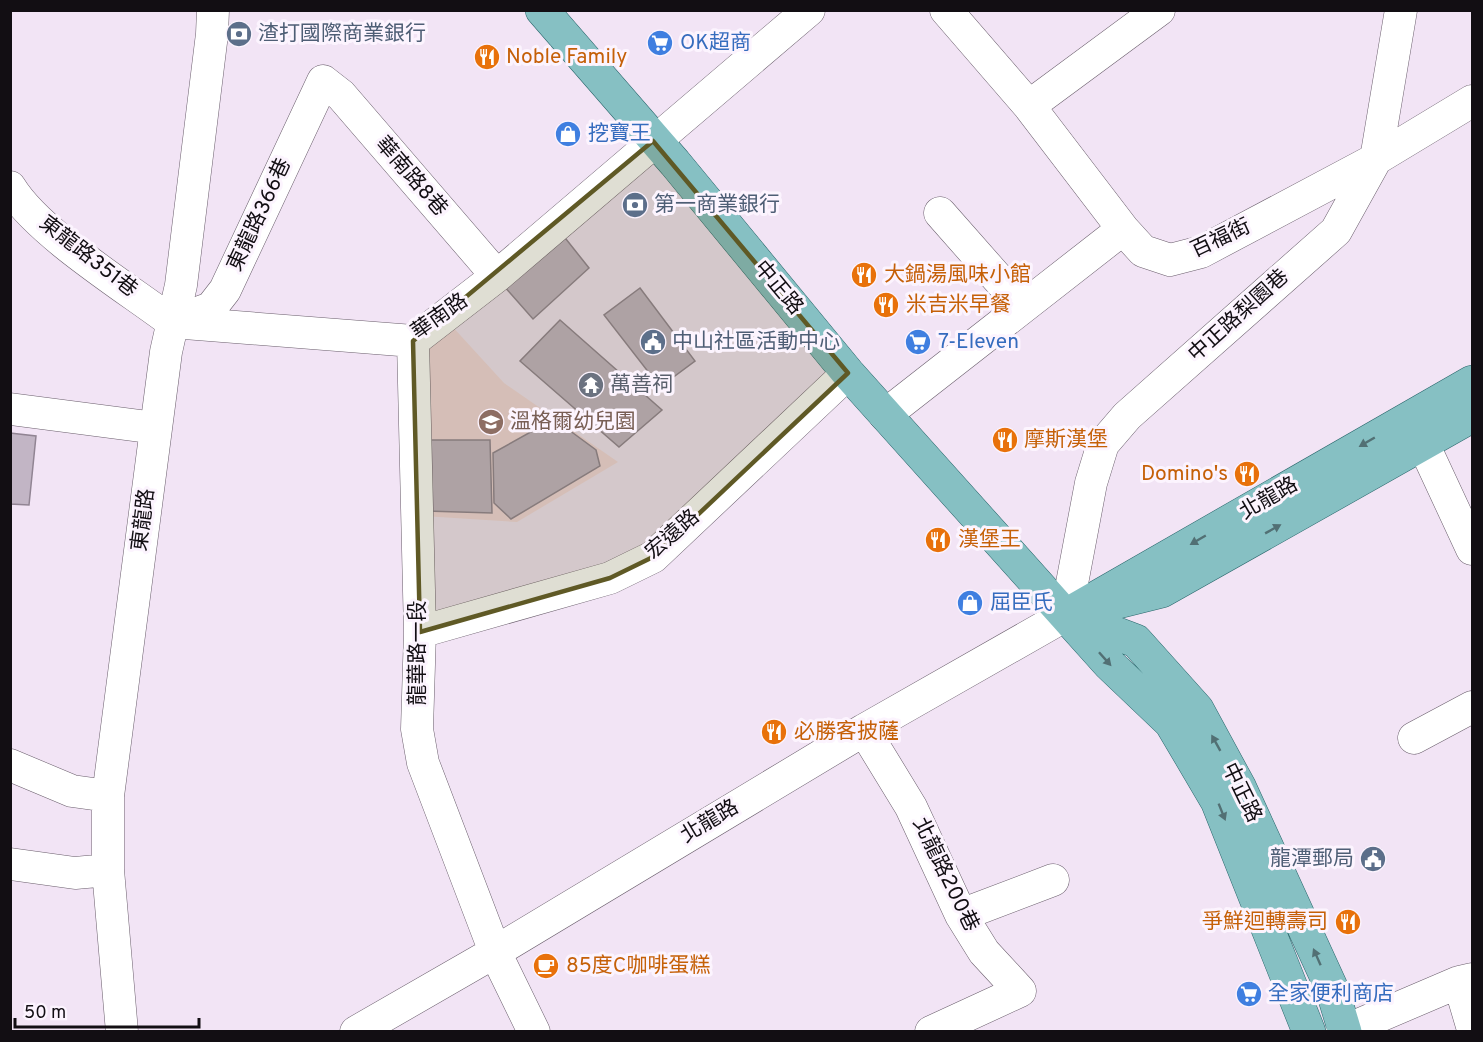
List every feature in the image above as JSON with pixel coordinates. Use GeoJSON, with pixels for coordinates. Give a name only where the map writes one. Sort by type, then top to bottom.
{"type":"FeatureCollection","features":[{"type":"Feature","properties":{"kind":"main road","name":"中正路"},"geometry":{"type":"LineString","coordinates":[[542,10],[848,373],[1109,664],[1171,723],[1217,801],[1300,1028]]}},
{"type":"Feature","properties":{"kind":"main road","name":"北龍路"},"geometry":{"type":"LineString","coordinates":[[1066,615],[1417,430],[1473,382]]}},
{"type":"Feature","properties":{"kind":"main road","name":"北龍路"},"geometry":{"type":"LineString","coordinates":[[1417,430],[1473,416]]}},
{"type":"Feature","properties":{"kind":"main road","name":"中正路"},"geometry":{"type":"LineString","coordinates":[[1066,615],[1136,641],[1197,709],[1240,788],[1332,989],[1344,1031]]}},
{"type":"Feature","properties":{"kind":"street","name":"東龍路"},"geometry":{"type":"LineString","coordinates":[[122,1032],[108,870],[108,796],[156,428],[172,322],[183,273],[213,10]]}},
{"type":"Feature","properties":{"kind":"street","name":"華南路"},"geometry":{"type":"LineString","coordinates":[[172,322],[413,341],[497,276],[653,141],[698,107],[809,10]]}},
{"type":"Feature","properties":{"kind":"street","name":"百福街"},"geometry":{"type":"LineString","coordinates":[[946,10],[1029,106],[1123,229],[1143,251],[1170,260],[1201,252],[1376,159],[1473,101]]}},
{"type":"Feature","properties":{"kind":"street"},"geometry":{"type":"LineString","coordinates":[[1029,106],[1159,10]]}},
{"type":"Feature","properties":{"kind":"street","name":"中正路梨園巷"},"geometry":{"type":"LineString","coordinates":[[1066,615],[1091,483],[1103,444],[1127,416],[1336,231],[1376,159],[1401,10]]}},
{"type":"Feature","properties":{"kind":"street","name":"東龍路366巷"},"geometry":{"type":"LineString","coordinates":[[172,322],[212,308],[225,290],[323,81]]}},
{"type":"Feature","properties":{"kind":"street","name":"華南路8巷"},"geometry":{"type":"LineString","coordinates":[[323,81],[341,95],[497,276]]}},
{"type":"Feature","properties":{"kind":"street","name":"東龍路351巷"},"geometry":{"type":"LineString","coordinates":[[10,187],[20,202],[72,248],[172,322]]}},
{"type":"Feature","properties":{"kind":"street"},"geometry":{"type":"LineString","coordinates":[[940,213],[1022,306]]}},
{"type":"Feature","properties":{"kind":"street"},"geometry":{"type":"LineString","coordinates":[[885,414],[1123,229]]}},
{"type":"Feature","properties":{"kind":"street","name":"龍華路一段"},"geometry":{"type":"LineString","coordinates":[[413,341],[420,632],[417,729],[423,763],[495,952],[534,1032]]}},
{"type":"Feature","properties":{"kind":"street","name":"宏遠路"},"geometry":{"type":"LineString","coordinates":[[420,632],[610,578],[653,557],[848,373]]}},
{"type":"Feature","properties":{"kind":"street"},"geometry":{"type":"LineString","coordinates":[[10,410],[156,428]]}},
{"type":"Feature","properties":{"kind":"street"},"geometry":{"type":"LineString","coordinates":[[1417,430],[1473,549]]}},
{"type":"Feature","properties":{"kind":"street","name":"北龍路"},"geometry":{"type":"LineString","coordinates":[[356,1032],[495,952],[864,730],[1066,615]]}},
{"type":"Feature","properties":{"kind":"street"},"geometry":{"type":"LineString","coordinates":[[1414,738],[1473,707]]}},
{"type":"Feature","properties":{"kind":"street","name":"北龍路200巷"},"geometry":{"type":"LineString","coordinates":[[864,730],[910,807],[961,915],[984,952],[1020,991],[931,1032]]}},
{"type":"Feature","properties":{"kind":"street"},"geometry":{"type":"LineString","coordinates":[[10,765],[72,791],[108,796]]}},
{"type":"Feature","properties":{"kind":"street"},"geometry":{"type":"LineString","coordinates":[[10,864],[75,873],[108,870]]}},
{"type":"Feature","properties":{"kind":"street"},"geometry":{"type":"LineString","coordinates":[[961,915],[1053,880]]}},
{"type":"Feature","properties":{"kind":"street"},"geometry":{"type":"LineString","coordinates":[[1344,1031],[1466,981],[1473,1026]]}},
{"type":"Feature","properties":{"kind":"highlighted area"},"geometry":{"type":"Polygon","coordinates":[[[653,141],[848,373],[653,557],[610,578],[420,632],[413,341],[653,141]]]}},
{"type":"Feature","properties":{"kind":"shaded area","name":"溫格爾幼兒園"},"geometry":{"type":"Polygon","coordinates":[[[450,324],[504,383],[618,462],[517,522],[423,516],[425,343],[450,324]]]}},
{"type":"Feature","properties":{"kind":"building"},"geometry":{"type":"Polygon","coordinates":[[[562,234],[589,268],[533,319],[503,285],[562,234]]]}},
{"type":"Feature","properties":{"kind":"building","name":"中山社區活動中心"},"geometry":{"type":"Polygon","coordinates":[[[640,288],[695,361],[660,387],[604,315],[640,288]]]}},
{"type":"Feature","properties":{"kind":"building","name":"萬善祠"},"geometry":{"type":"Polygon","coordinates":[[[560,320],[662,410],[619,447],[520,361],[560,320]]]}},
{"type":"Feature","properties":{"kind":"building"},"geometry":{"type":"Polygon","coordinates":[[[554,419],[596,450],[600,466],[511,519],[494,503],[493,453],[554,419]]]}},
{"type":"Feature","properties":{"kind":"building"},"geometry":{"type":"Polygon","coordinates":[[[10,433],[36,436],[29,505],[10,504],[10,433]]]}},
{"type":"Feature","properties":{"kind":"building"},"geometry":{"type":"Polygon","coordinates":[[[425,440],[490,440],[492,513],[426,511],[425,440]]]}},
{"type":"Feature","properties":{"kind":"place","name":"渣打國際商業銀行"},"geometry":{"type":"Point","coordinates":[239,34]}},
{"type":"Feature","properties":{"kind":"place","name":"OK超商"},"geometry":{"type":"Point","coordinates":[660,43]}},
{"type":"Feature","properties":{"kind":"place","name":"Noble Family"},"geometry":{"type":"Point","coordinates":[487,57]}},
{"type":"Feature","properties":{"kind":"place","name":"挖寶王"},"geometry":{"type":"Point","coordinates":[568,134]}},
{"type":"Feature","properties":{"kind":"place","name":"第一商業銀行"},"geometry":{"type":"Point","coordinates":[635,205]}},
{"type":"Feature","properties":{"kind":"place","name":"大鍋湯風味小館"},"geometry":{"type":"Point","coordinates":[864,275]}},
{"type":"Feature","properties":{"kind":"place","name":"米吉米早餐"},"geometry":{"type":"Point","coordinates":[886,305]}},
{"type":"Feature","properties":{"kind":"place","name":"中山社區活動中心"},"geometry":{"type":"Point","coordinates":[653,342]}},
{"type":"Feature","properties":{"kind":"place","name":"7-Eleven"},"geometry":{"type":"Point","coordinates":[918,342]}},
{"type":"Feature","properties":{"kind":"place","name":"萬善祠"},"geometry":{"type":"Point","coordinates":[591,385]}},
{"type":"Feature","properties":{"kind":"place","name":"溫格爾幼兒園"},"geometry":{"type":"Point","coordinates":[491,422]}},
{"type":"Feature","properties":{"kind":"place","name":"摩斯漢堡"},"geometry":{"type":"Point","coordinates":[1005,440]}},
{"type":"Feature","properties":{"kind":"place","name":"Domino's"},"geometry":{"type":"Point","coordinates":[1247,474]}},
{"type":"Feature","properties":{"kind":"place","name":"漢堡王"},"geometry":{"type":"Point","coordinates":[938,540]}},
{"type":"Feature","properties":{"kind":"place","name":"屈臣氏"},"geometry":{"type":"Point","coordinates":[970,603]}},
{"type":"Feature","properties":{"kind":"place","name":"必勝客披薩"},"geometry":{"type":"Point","coordinates":[774,732]}},
{"type":"Feature","properties":{"kind":"place","name":"龍潭郵局"},"geometry":{"type":"Point","coordinates":[1373,859]}},
{"type":"Feature","properties":{"kind":"place","name":"爭鮮迴轉壽司"},"geometry":{"type":"Point","coordinates":[1348,922]}},
{"type":"Feature","properties":{"kind":"place","name":"85度C咖啡蛋糕"},"geometry":{"type":"Point","coordinates":[546,966]}},
{"type":"Feature","properties":{"kind":"place","name":"全家便利商店"},"geometry":{"type":"Point","coordinates":[1249,994]}}]}
